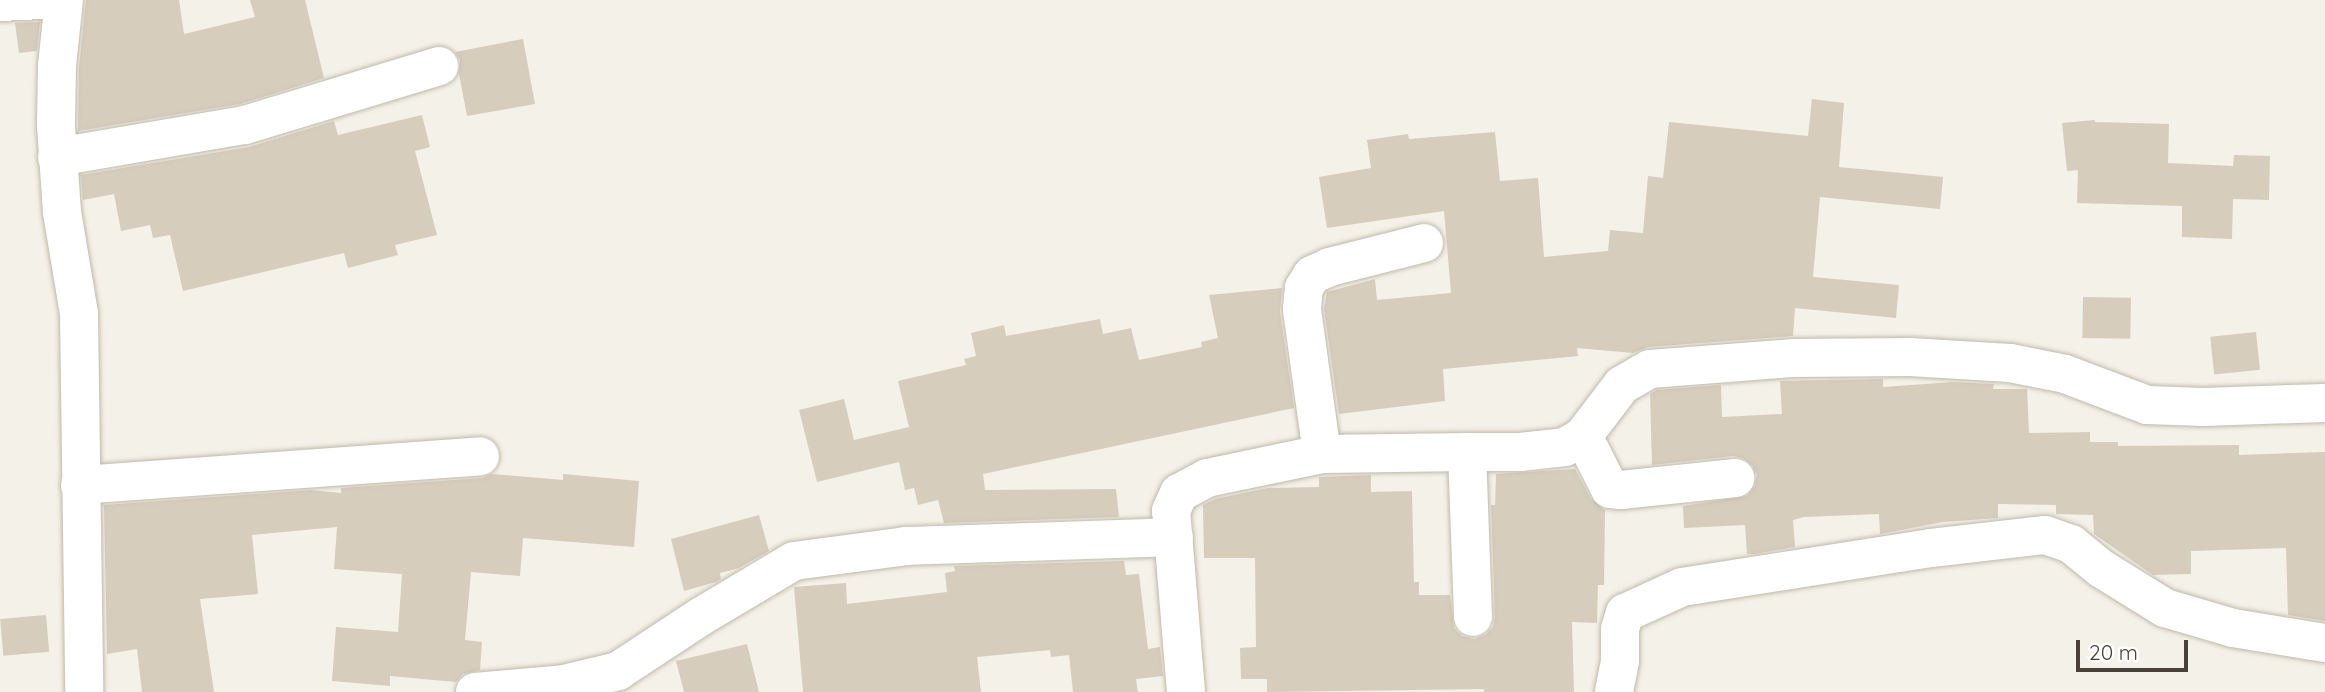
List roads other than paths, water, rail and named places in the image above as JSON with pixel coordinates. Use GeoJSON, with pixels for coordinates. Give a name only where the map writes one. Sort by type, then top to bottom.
{"type":"FeatureCollection","features":[{"type":"Feature","properties":{"kind":"street"},"geometry":{"type":"LineString","coordinates":[[0,2],[43,0]]}},
{"type":"Feature","properties":{"kind":"street"},"geometry":{"type":"LineString","coordinates":[[64,0],[57,66],[57,158],[62,212],[79,314],[83,416],[80,485],[84,692]]}},
{"type":"Feature","properties":{"kind":"street"},"geometry":{"type":"LineString","coordinates":[[57,158],[245,125],[439,65]]}},
{"type":"Feature","properties":{"kind":"street"},"geometry":{"type":"LineString","coordinates":[[1322,454],[1302,309],[1304,288],[1312,275],[1330,267],[1424,243]]}},
{"type":"Feature","properties":{"kind":"street"},"geometry":{"type":"LineString","coordinates":[[1186,692],[1171,511],[1178,493],[1185,487],[1207,478],[1322,454],[1520,452],[1564,447],[1583,436],[1622,386],[1650,369],[1792,358],[1909,356],[2010,363],[2066,374],[2147,405],[2203,407],[2325,402]]}},
{"type":"Feature","properties":{"kind":"street"},"geometry":{"type":"LineString","coordinates":[[1583,436],[1610,489],[1735,478]]}},
{"type":"Feature","properties":{"kind":"street"},"geometry":{"type":"LineString","coordinates":[[1467,452],[1473,617]]}},
{"type":"Feature","properties":{"kind":"street"},"geometry":{"type":"LineString","coordinates":[[80,485],[480,456]]}},
{"type":"Feature","properties":{"kind":"street"},"geometry":{"type":"LineString","coordinates":[[1614,692],[1620,661],[1620,629],[1625,613],[1682,587],[1721,578],[2045,534],[2071,544],[2102,569],[2165,608],[2233,628],[2325,643]]}},
{"type":"Feature","properties":{"kind":"street"},"geometry":{"type":"LineString","coordinates":[[475,692],[564,684],[618,671],[700,617],[794,561],[906,546],[1174,537]]}}]}
